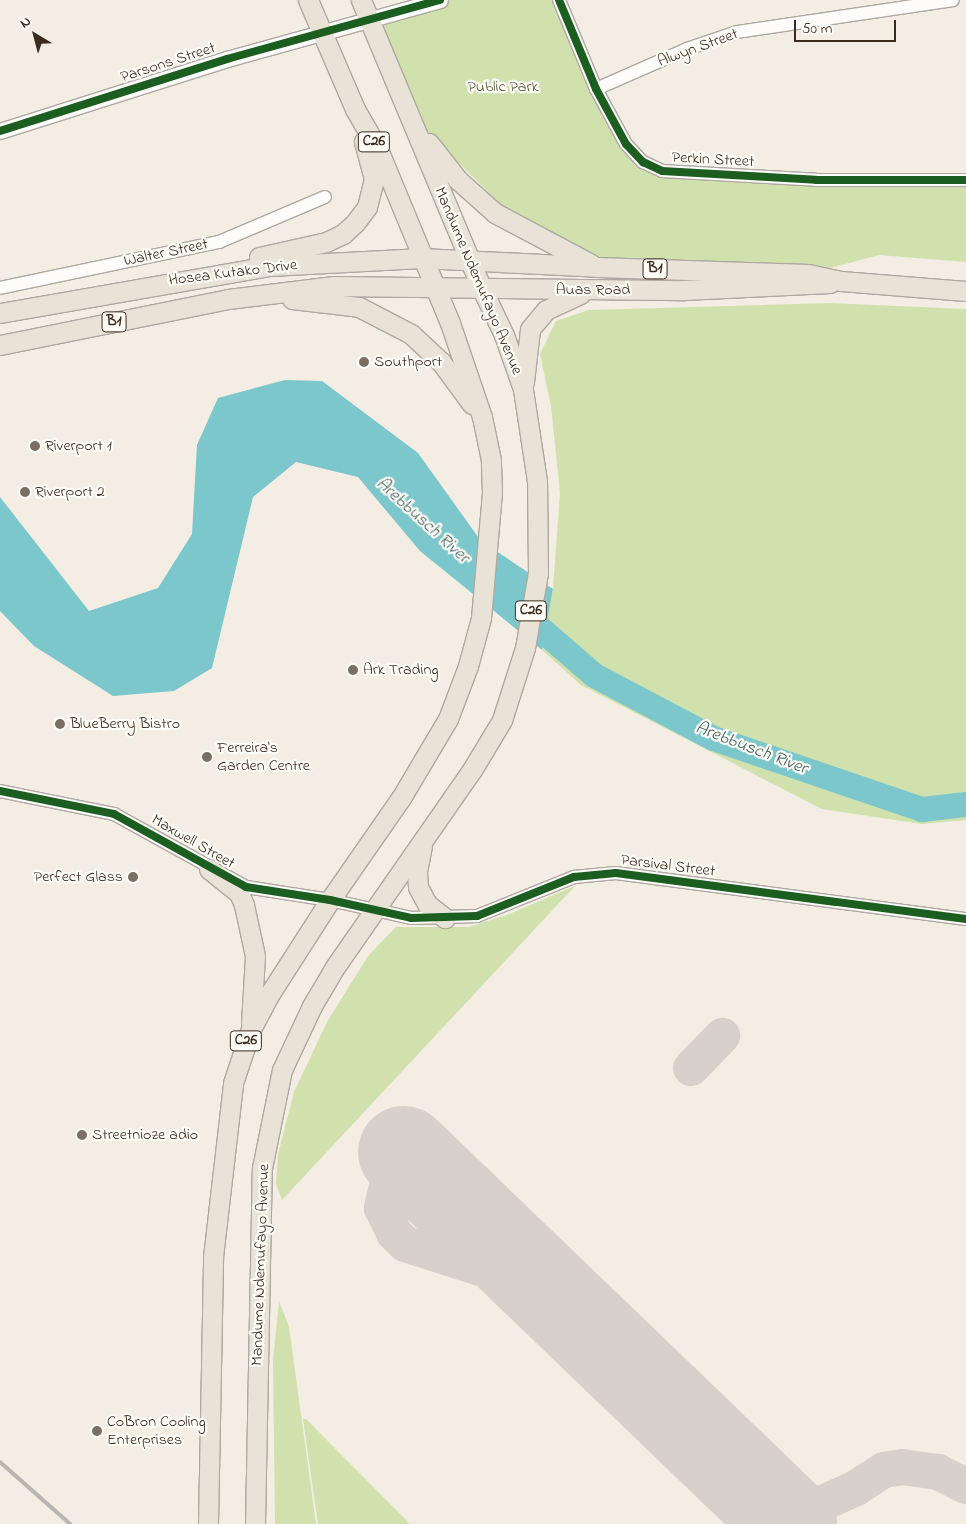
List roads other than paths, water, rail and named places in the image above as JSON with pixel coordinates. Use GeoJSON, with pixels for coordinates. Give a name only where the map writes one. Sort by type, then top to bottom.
{"type":"FeatureCollection","features":[{"type":"Feature","properties":{"kind":"main road","name":"C26"},"geometry":{"type":"LineString","coordinates":[[208,1524],[216,1209],[233,1083],[251,1030],[269,996],[330,900],[438,740],[468,666],[481,618],[489,534],[491,460],[482,417],[435,286],[378,149],[355,109],[308,0]]}},
{"type":"Feature","properties":{"kind":"main road","name":"Mandume Ndemufayo Avenue"},"geometry":{"type":"LineString","coordinates":[[255,1524],[260,1211],[262,1168],[274,1099],[292,1044],[312,1006],[374,910],[488,746],[502,720],[525,648],[538,573],[537,481],[523,389],[504,335],[481,288],[361,0]]}},
{"type":"Feature","properties":{"kind":"main road"},"geometry":{"type":"LineString","coordinates":[[109,292],[326,242],[343,234],[367,207],[374,180],[355,109]]}},
{"type":"Feature","properties":{"kind":"main road"},"geometry":{"type":"LineString","coordinates":[[409,113],[458,180],[495,214],[596,267]]}},
{"type":"Feature","properties":{"kind":"main road","name":"Hosea Kutako Drive"},"geometry":{"type":"LineString","coordinates":[[0,313],[109,292],[270,266],[422,258],[469,259]]}},
{"type":"Feature","properties":{"kind":"main road","name":"Auas Road"},"geometry":{"type":"LineString","coordinates":[[469,259],[596,267],[808,274],[841,281],[966,291]]}},
{"type":"Feature","properties":{"kind":"main road","name":"Auas Road"},"geometry":{"type":"LineString","coordinates":[[435,286],[589,291],[806,287],[841,281]]}},
{"type":"Feature","properties":{"kind":"main road","name":"Hosea Kutako Drive"},"geometry":{"type":"LineString","coordinates":[[0,345],[228,300],[334,286],[435,286]]}},
{"type":"Feature","properties":{"kind":"main road"},"geometry":{"type":"LineString","coordinates":[[523,389],[530,329],[546,310],[589,291]]}},
{"type":"Feature","properties":{"kind":"main road"},"geometry":{"type":"LineString","coordinates":[[228,300],[328,302],[359,307],[384,318],[411,334],[442,362],[482,417]]}},
{"type":"Feature","properties":{"kind":"main road"},"geometry":{"type":"LineString","coordinates":[[424,838],[417,872],[418,887],[427,904],[445,918]]}},
{"type":"Feature","properties":{"kind":"main road"},"geometry":{"type":"LineString","coordinates":[[209,869],[238,893],[251,930],[255,956],[251,1030]]}},
{"type":"Feature","properties":{"kind":"street","name":"Parsons Street"},"geometry":{"type":"LineString","coordinates":[[0,131],[322,32],[440,0]]}},
{"type":"Feature","properties":{"kind":"street","name":"Perkin Street"},"geometry":{"type":"LineString","coordinates":[[559,0],[596,89],[626,144],[643,162],[662,171],[816,180],[966,180]]}},
{"type":"Feature","properties":{"kind":"street","name":"Alwyn Street"},"geometry":{"type":"LineString","coordinates":[[596,89],[687,49],[737,32],[953,0]]}},
{"type":"Feature","properties":{"kind":"street","name":"Walter Street"},"geometry":{"type":"LineString","coordinates":[[0,288],[219,242],[325,197]]}},
{"type":"Feature","properties":{"kind":"street","name":"Maxwell Street"},"geometry":{"type":"LineString","coordinates":[[0,791],[114,814],[209,869],[246,887],[330,900],[374,910]]}},
{"type":"Feature","properties":{"kind":"street","name":"Parsival Street"},"geometry":{"type":"LineString","coordinates":[[374,910],[411,918],[477,916],[574,877],[616,873],[966,919]]}},
{"type":"Feature","properties":{"kind":"water"},"geometry":{"type":"Polygon","coordinates":[[[285,380],[322,381],[418,453],[481,541],[553,589],[542,650],[420,551],[358,477],[296,462],[253,497],[212,668],[174,691],[113,696],[34,646],[0,611],[0,497],[89,611],[158,588],[192,534],[197,445],[218,398],[285,380]]]}},
{"type":"Feature","properties":{"kind":"waterway","name":"Arebbusch River"},"geometry":{"type":"LineString","coordinates":[[520,611],[594,675],[713,738],[922,809],[966,804]]}},
{"type":"Feature","properties":{"kind":"railway"},"geometry":{"type":"LineString","coordinates":[[0,1462],[70,1524]]}},
{"type":"Feature","properties":{"kind":"place","name":"Southport"},"geometry":{"type":"Point","coordinates":[364,362]}},
{"type":"Feature","properties":{"kind":"place","name":"Riverport 1"},"geometry":{"type":"Point","coordinates":[35,446]}},
{"type":"Feature","properties":{"kind":"place","name":"Riverport 2"},"geometry":{"type":"Point","coordinates":[25,492]}},
{"type":"Feature","properties":{"kind":"place","name":"Ark Trading"},"geometry":{"type":"Point","coordinates":[353,670]}},
{"type":"Feature","properties":{"kind":"place","name":"BlueBerry Bistro"},"geometry":{"type":"Point","coordinates":[60,724]}},
{"type":"Feature","properties":{"kind":"place","name":"Ferreira's Garden Centre"},"geometry":{"type":"Point","coordinates":[207,757]}},
{"type":"Feature","properties":{"kind":"place","name":"Perfect Glass"},"geometry":{"type":"Point","coordinates":[133,877]}},
{"type":"Feature","properties":{"kind":"place","name":"Streetnioze adio"},"geometry":{"type":"Point","coordinates":[82,1135]}},
{"type":"Feature","properties":{"kind":"place","name":"CoBron Cooling Enterprises"},"geometry":{"type":"Point","coordinates":[97,1431]}},
{"type":"Feature","properties":{"kind":"park label","name":"Public Park"},"geometry":{"type":"Point","coordinates":[503,87]}}]}
